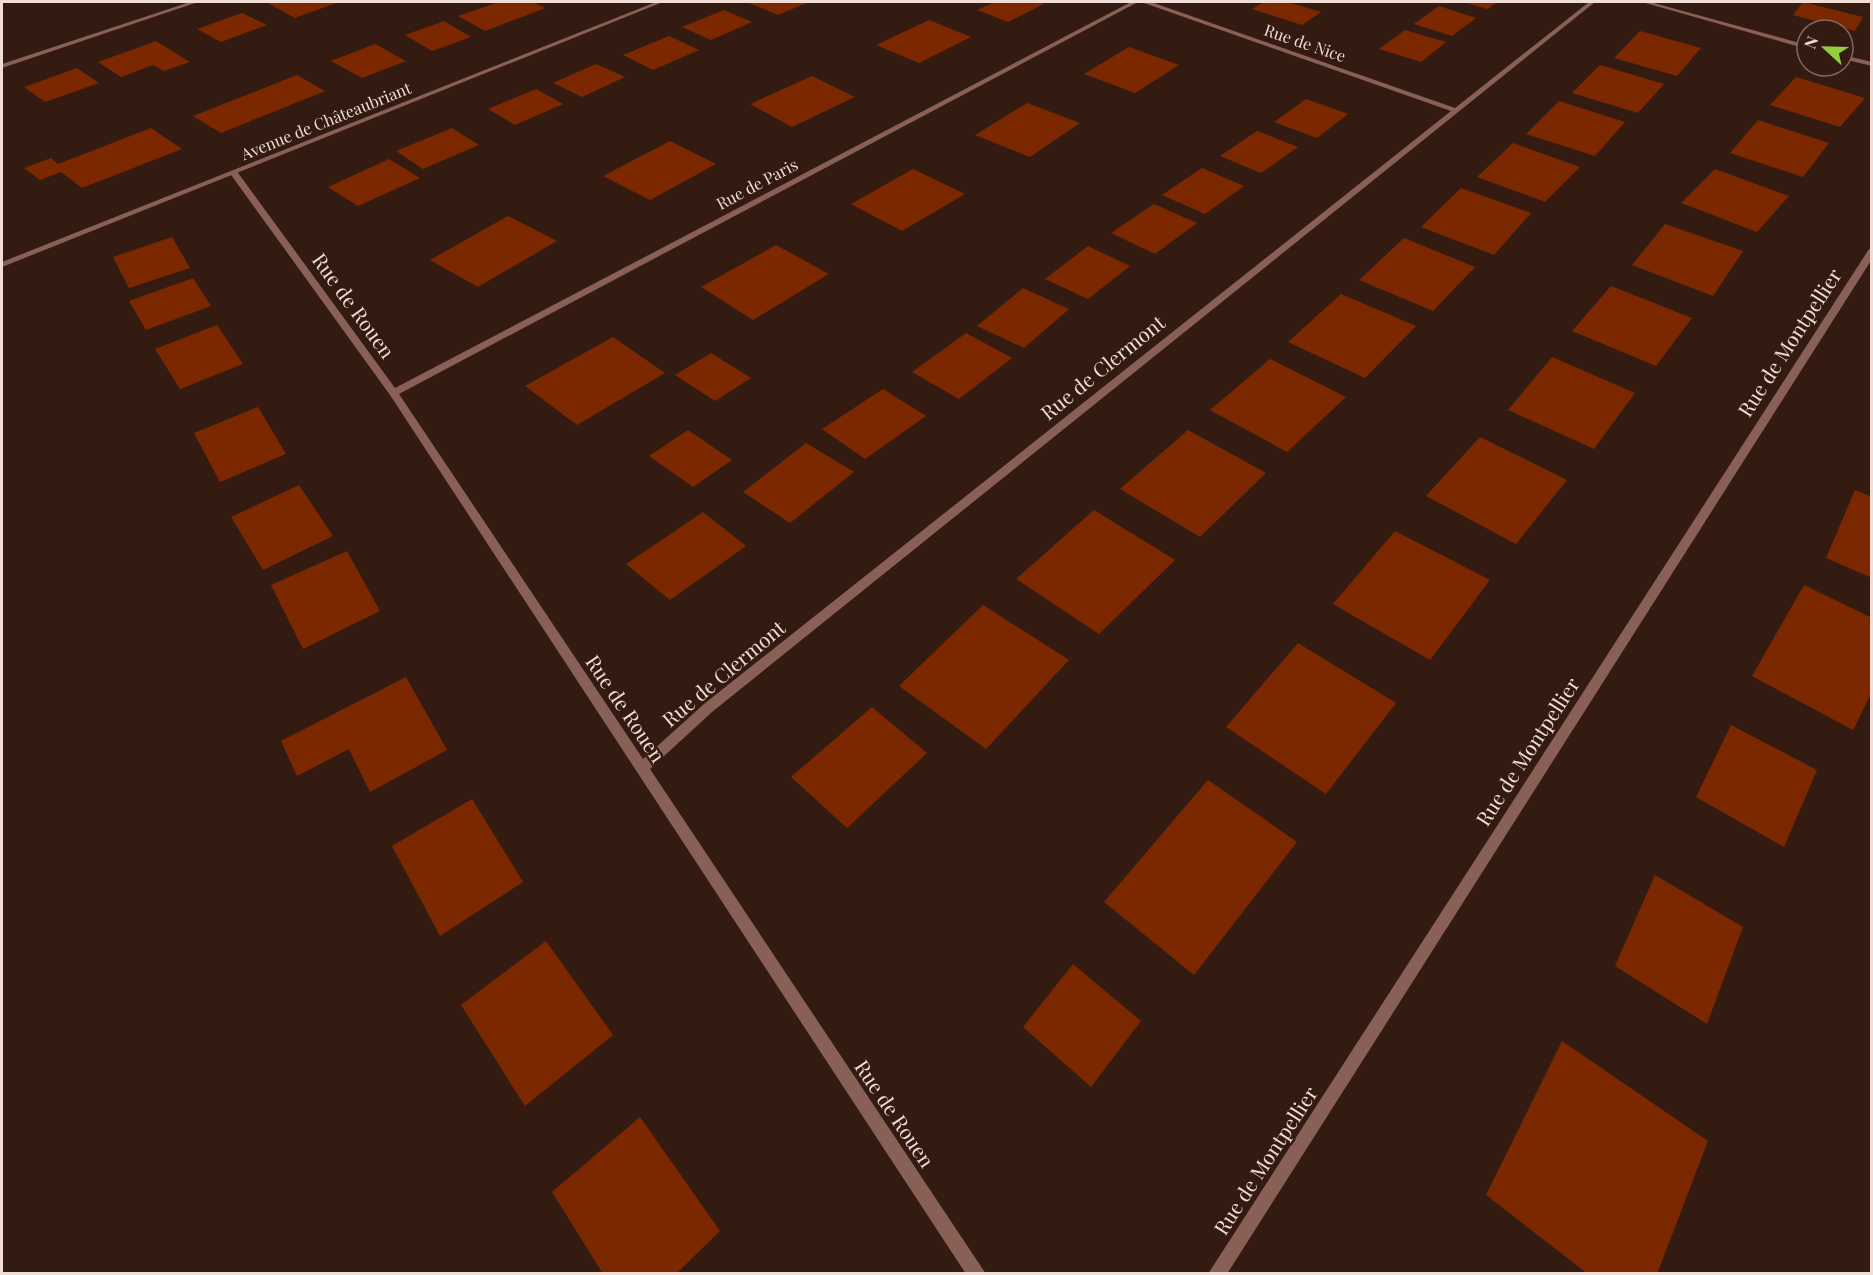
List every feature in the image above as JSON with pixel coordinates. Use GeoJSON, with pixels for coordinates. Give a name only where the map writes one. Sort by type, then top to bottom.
{"type":"FeatureCollection","features":[{"type":"Feature","properties":{"kind":"street"},"geometry":{"type":"LineString","coordinates":[[2,66],[195,2]]}},
{"type":"Feature","properties":{"kind":"street","name":"Avenue de Châteaubriant"},"geometry":{"type":"LineString","coordinates":[[2,265],[660,2]]}},
{"type":"Feature","properties":{"kind":"street","name":"Rue de Paris"},"geometry":{"type":"LineString","coordinates":[[393,393],[1134,2]]}},
{"type":"Feature","properties":{"kind":"street","name":"Rue de Nice"},"geometry":{"type":"LineString","coordinates":[[1146,2],[1455,110]]}},
{"type":"Feature","properties":{"kind":"street","name":"Rue de Clermont"},"geometry":{"type":"LineString","coordinates":[[641,769],[708,708],[1592,2]]}},
{"type":"Feature","properties":{"kind":"street"},"geometry":{"type":"LineString","coordinates":[[1645,2],[1795,43]]}},
{"type":"Feature","properties":{"kind":"street"},"geometry":{"type":"LineString","coordinates":[[1855,60],[1872,64]]}},
{"type":"Feature","properties":{"kind":"street","name":"Rue de Rouen"},"geometry":{"type":"LineString","coordinates":[[233,172],[393,393],[977,1274]]}},
{"type":"Feature","properties":{"kind":"street","name":"Rue de Montpellier"},"geometry":{"type":"LineString","coordinates":[[1217,1274],[1872,252]]}},
{"type":"Feature","properties":{"kind":"building"},"geometry":{"type":"Polygon","coordinates":[[[339,2],[295,18],[268,3],[339,2]]]}},
{"type":"Feature","properties":{"kind":"building"},"geometry":{"type":"Polygon","coordinates":[[[499,2],[532,2],[546,8],[485,31],[458,16],[499,2]]]}},
{"type":"Feature","properties":{"kind":"building"},"geometry":{"type":"Polygon","coordinates":[[[747,2],[809,2],[778,15],[747,2]]]}},
{"type":"Feature","properties":{"kind":"building"},"geometry":{"type":"Polygon","coordinates":[[[995,2],[1044,4],[1008,22],[977,10],[995,2]]]}},
{"type":"Feature","properties":{"kind":"building"},"geometry":{"type":"Polygon","coordinates":[[[1264,2],[1288,2],[1321,12],[1302,25],[1252,9],[1264,2]]]}},
{"type":"Feature","properties":{"kind":"building"},"geometry":{"type":"Polygon","coordinates":[[[1463,2],[1498,2],[1487,9],[1463,2]]]}},
{"type":"Feature","properties":{"kind":"building"},"geometry":{"type":"Polygon","coordinates":[[[1803,2],[1863,17],[1855,31],[1855,18],[1805,18],[1793,15],[1803,2]]]}},
{"type":"Feature","properties":{"kind":"building"},"geometry":{"type":"Polygon","coordinates":[[[1439,6],[1476,18],[1452,36],[1414,24],[1439,6]]]}},
{"type":"Feature","properties":{"kind":"building"},"geometry":{"type":"Polygon","coordinates":[[[724,10],[752,22],[711,40],[682,27],[724,10]]]}},
{"type":"Feature","properties":{"kind":"building"},"geometry":{"type":"Polygon","coordinates":[[[242,13],[267,25],[221,42],[197,29],[242,13]]]}},
{"type":"Feature","properties":{"kind":"building"},"geometry":{"type":"Polygon","coordinates":[[[929,20],[971,37],[919,63],[876,45],[929,20]]]}},
{"type":"Feature","properties":{"kind":"building"},"geometry":{"type":"Polygon","coordinates":[[[444,21],[471,37],[432,51],[405,35],[444,21]]]}},
{"type":"Feature","properties":{"kind":"building"},"geometry":{"type":"Polygon","coordinates":[[[1405,30],[1446,42],[1421,62],[1379,49],[1405,30]]]}},
{"type":"Feature","properties":{"kind":"building"},"geometry":{"type":"Polygon","coordinates":[[[1640,31],[1701,48],[1677,76],[1614,58],[1640,31]]]}},
{"type":"Feature","properties":{"kind":"building"},"geometry":{"type":"Polygon","coordinates":[[[669,36],[699,50],[653,70],[623,55],[669,36]]]}},
{"type":"Feature","properties":{"kind":"building"},"geometry":{"type":"Polygon","coordinates":[[[156,41],[190,62],[164,71],[153,65],[121,77],[98,62],[156,41]]]}},
{"type":"Feature","properties":{"kind":"building"},"geometry":{"type":"Polygon","coordinates":[[[375,44],[406,61],[362,78],[331,61],[375,44]]]}},
{"type":"Feature","properties":{"kind":"building"},"geometry":{"type":"Polygon","coordinates":[[[1129,47],[1179,65],[1135,93],[1084,74],[1129,47]]]}},
{"type":"Feature","properties":{"kind":"building"},"geometry":{"type":"Polygon","coordinates":[[[596,64],[625,77],[582,97],[553,83],[596,64]]]}},
{"type":"Feature","properties":{"kind":"building"},"geometry":{"type":"Polygon","coordinates":[[[1600,65],[1664,84],[1638,113],[1572,93],[1600,65]]]}},
{"type":"Feature","properties":{"kind":"building"},"geometry":{"type":"Polygon","coordinates":[[[77,68],[99,83],[45,102],[24,87],[77,68]]]}},
{"type":"Feature","properties":{"kind":"building"},"geometry":{"type":"Polygon","coordinates":[[[297,75],[325,91],[221,133],[193,116],[297,75]]]}},
{"type":"Feature","properties":{"kind":"building"},"geometry":{"type":"Polygon","coordinates":[[[812,76],[855,97],[792,127],[750,104],[812,76]]]}},
{"type":"Feature","properties":{"kind":"building"},"geometry":{"type":"Polygon","coordinates":[[[1795,78],[1865,98],[1840,127],[1770,105],[1795,78]]]}},
{"type":"Feature","properties":{"kind":"building"},"geometry":{"type":"Polygon","coordinates":[[[536,89],[563,104],[515,125],[488,109],[536,89]]]}},
{"type":"Feature","properties":{"kind":"building"},"geometry":{"type":"Polygon","coordinates":[[[1306,99],[1348,114],[1317,138],[1274,122],[1306,99]]]}},
{"type":"Feature","properties":{"kind":"building"},"geometry":{"type":"Polygon","coordinates":[[[1559,101],[1625,122],[1595,156],[1526,134],[1559,101]]]}},
{"type":"Feature","properties":{"kind":"building"},"geometry":{"type":"Polygon","coordinates":[[[1027,103],[1080,123],[1030,157],[975,135],[1027,103]]]}},
{"type":"Feature","properties":{"kind":"building"},"geometry":{"type":"Polygon","coordinates":[[[1758,120],[1829,143],[1803,177],[1730,153],[1758,120]]]}},
{"type":"Feature","properties":{"kind":"building"},"geometry":{"type":"Polygon","coordinates":[[[151,128],[182,149],[82,188],[61,172],[40,180],[24,168],[51,158],[58,164],[151,128]]]}},
{"type":"Feature","properties":{"kind":"building"},"geometry":{"type":"Polygon","coordinates":[[[452,128],[479,145],[423,169],[396,151],[452,128]]]}},
{"type":"Feature","properties":{"kind":"building"},"geometry":{"type":"Polygon","coordinates":[[[1257,131],[1298,147],[1261,173],[1220,156],[1257,131]]]}},
{"type":"Feature","properties":{"kind":"building"},"geometry":{"type":"Polygon","coordinates":[[[670,141],[716,164],[650,200],[603,176],[670,141]]]}},
{"type":"Feature","properties":{"kind":"building"},"geometry":{"type":"Polygon","coordinates":[[[1513,143],[1580,167],[1545,202],[1477,177],[1513,143]]]}},
{"type":"Feature","properties":{"kind":"building"},"geometry":{"type":"Polygon","coordinates":[[[389,159],[420,178],[358,206],[328,187],[389,159]]]}},
{"type":"Feature","properties":{"kind":"building"},"geometry":{"type":"Polygon","coordinates":[[[1202,168],[1244,186],[1205,214],[1162,195],[1202,168]]]}},
{"type":"Feature","properties":{"kind":"building"},"geometry":{"type":"Polygon","coordinates":[[[913,169],[965,194],[902,231],[851,204],[913,169]]]}},
{"type":"Feature","properties":{"kind":"building"},"geometry":{"type":"Polygon","coordinates":[[[1715,169],[1789,196],[1757,232],[1681,203],[1715,169]]]}},
{"type":"Feature","properties":{"kind":"building"},"geometry":{"type":"Polygon","coordinates":[[[1461,188],[1531,213],[1494,255],[1421,227],[1461,188]]]}},
{"type":"Feature","properties":{"kind":"building"},"geometry":{"type":"Polygon","coordinates":[[[1154,204],[1197,223],[1155,254],[1111,233],[1154,204]]]}},
{"type":"Feature","properties":{"kind":"building"},"geometry":{"type":"Polygon","coordinates":[[[508,216],[557,241],[478,287],[430,260],[508,216]]]}},
{"type":"Feature","properties":{"kind":"building"},"geometry":{"type":"Polygon","coordinates":[[[1665,224],[1743,251],[1713,296],[1632,265],[1665,224]]]}},
{"type":"Feature","properties":{"kind":"building"},"geometry":{"type":"Polygon","coordinates":[[[172,237],[190,268],[129,288],[113,257],[172,237]]]}},
{"type":"Feature","properties":{"kind":"building"},"geometry":{"type":"Polygon","coordinates":[[[1404,238],[1475,267],[1433,311],[1359,280],[1404,238]]]}},
{"type":"Feature","properties":{"kind":"building"},"geometry":{"type":"Polygon","coordinates":[[[776,245],[829,274],[753,320],[701,287],[776,245]]]}},
{"type":"Feature","properties":{"kind":"building"},"geometry":{"type":"Polygon","coordinates":[[[1088,246],[1130,266],[1088,299],[1045,279],[1088,246]]]}},
{"type":"Feature","properties":{"kind":"building"},"geometry":{"type":"Polygon","coordinates":[[[193,278],[211,306],[146,330],[129,301],[193,278]]]}},
{"type":"Feature","properties":{"kind":"building"},"geometry":{"type":"Polygon","coordinates":[[[1611,286],[1692,318],[1656,366],[1572,331],[1611,286]]]}},
{"type":"Feature","properties":{"kind":"building"},"geometry":{"type":"Polygon","coordinates":[[[1023,288],[1069,309],[1024,348],[977,326],[1023,288]]]}},
{"type":"Feature","properties":{"kind":"building"},"geometry":{"type":"Polygon","coordinates":[[[1341,294],[1416,326],[1365,378],[1288,342],[1341,294]]]}},
{"type":"Feature","properties":{"kind":"building"},"geometry":{"type":"Polygon","coordinates":[[[217,325],[243,364],[180,389],[155,349],[217,325]]]}},
{"type":"Feature","properties":{"kind":"building"},"geometry":{"type":"Polygon","coordinates":[[[966,333],[1012,358],[959,399],[912,372],[966,333]]]}},
{"type":"Feature","properties":{"kind":"building"},"geometry":{"type":"Polygon","coordinates":[[[613,337],[665,373],[577,425],[525,386],[613,337]]]}},
{"type":"Feature","properties":{"kind":"building"},"geometry":{"type":"Polygon","coordinates":[[[711,353],[751,378],[715,401],[675,375],[711,353]]]}},
{"type":"Feature","properties":{"kind":"building"},"geometry":{"type":"Polygon","coordinates":[[[1552,357],[1635,393],[1594,449],[1508,410],[1552,357]]]}},
{"type":"Feature","properties":{"kind":"building"},"geometry":{"type":"Polygon","coordinates":[[[1270,359],[1346,397],[1287,452],[1210,410],[1270,359]]]}},
{"type":"Feature","properties":{"kind":"building"},"geometry":{"type":"Polygon","coordinates":[[[883,389],[926,416],[865,459],[822,429],[883,389]]]}},
{"type":"Feature","properties":{"kind":"building"},"geometry":{"type":"Polygon","coordinates":[[[258,407],[286,454],[220,482],[194,433],[258,407]]]}},
{"type":"Feature","properties":{"kind":"building"},"geometry":{"type":"Polygon","coordinates":[[[688,430],[732,460],[693,487],[649,456],[688,430]]]}},
{"type":"Feature","properties":{"kind":"building"},"geometry":{"type":"Polygon","coordinates":[[[1188,430],[1266,473],[1200,537],[1120,489],[1188,430]]]}},
{"type":"Feature","properties":{"kind":"building"},"geometry":{"type":"Polygon","coordinates":[[[1480,437],[1567,480],[1516,544],[1426,496],[1480,437]]]}},
{"type":"Feature","properties":{"kind":"building"},"geometry":{"type":"Polygon","coordinates":[[[806,443],[854,472],[790,523],[743,492],[806,443]]]}},
{"type":"Feature","properties":{"kind":"building"},"geometry":{"type":"Polygon","coordinates":[[[299,485],[333,536],[263,570],[231,517],[299,485]]]}},
{"type":"Feature","properties":{"kind":"building"},"geometry":{"type":"Polygon","coordinates":[[[1855,490],[1872,497],[1872,578],[1826,558],[1855,490]]]}},
{"type":"Feature","properties":{"kind":"building"},"geometry":{"type":"Polygon","coordinates":[[[1094,510],[1175,560],[1099,634],[1016,579],[1094,510]]]}},
{"type":"Feature","properties":{"kind":"building"},"geometry":{"type":"Polygon","coordinates":[[[703,512],[746,546],[670,600],[626,564],[703,512]]]}},
{"type":"Feature","properties":{"kind":"building"},"geometry":{"type":"Polygon","coordinates":[[[1395,531],[1490,580],[1430,660],[1333,604],[1395,531]]]}},
{"type":"Feature","properties":{"kind":"building"},"geometry":{"type":"Polygon","coordinates":[[[347,551],[380,611],[303,649],[271,585],[347,551]]]}},
{"type":"Feature","properties":{"kind":"building"},"geometry":{"type":"Polygon","coordinates":[[[1804,585],[1872,618],[1872,692],[1853,730],[1752,676],[1804,585]]]}},
{"type":"Feature","properties":{"kind":"building"},"geometry":{"type":"Polygon","coordinates":[[[983,605],[1069,660],[986,749],[899,686],[983,605]]]}},
{"type":"Feature","properties":{"kind":"building"},"geometry":{"type":"Polygon","coordinates":[[[1298,643],[1396,703],[1326,794],[1226,727],[1298,643]]]}},
{"type":"Feature","properties":{"kind":"building"},"geometry":{"type":"Polygon","coordinates":[[[406,677],[447,750],[370,792],[349,749],[297,776],[281,741],[406,677]]]}},
{"type":"Feature","properties":{"kind":"building"},"geometry":{"type":"Polygon","coordinates":[[[872,707],[927,753],[847,828],[791,777],[872,707]]]}},
{"type":"Feature","properties":{"kind":"building"},"geometry":{"type":"Polygon","coordinates":[[[1731,725],[1817,770],[1784,847],[1696,797],[1731,725]]]}},
{"type":"Feature","properties":{"kind":"building"},"geometry":{"type":"Polygon","coordinates":[[[1208,780],[1297,842],[1194,975],[1104,902],[1208,780]]]}},
{"type":"Feature","properties":{"kind":"building"},"geometry":{"type":"Polygon","coordinates":[[[472,799],[523,882],[440,936],[392,846],[472,799]]]}},
{"type":"Feature","properties":{"kind":"building"},"geometry":{"type":"Polygon","coordinates":[[[1655,875],[1743,927],[1707,1024],[1615,966],[1655,875]]]}},
{"type":"Feature","properties":{"kind":"building"},"geometry":{"type":"Polygon","coordinates":[[[546,941],[613,1035],[525,1106],[461,1005],[546,941]]]}},
{"type":"Feature","properties":{"kind":"building"},"geometry":{"type":"Polygon","coordinates":[[[1073,964],[1141,1021],[1091,1087],[1023,1027],[1073,964]]]}},
{"type":"Feature","properties":{"kind":"building"},"geometry":{"type":"Polygon","coordinates":[[[1562,1041],[1708,1141],[1657,1274],[1588,1274],[1486,1195],[1562,1041]]]}},
{"type":"Feature","properties":{"kind":"building"},"geometry":{"type":"Polygon","coordinates":[[[640,1117],[720,1231],[676,1274],[603,1274],[552,1192],[640,1117]]]}}]}
